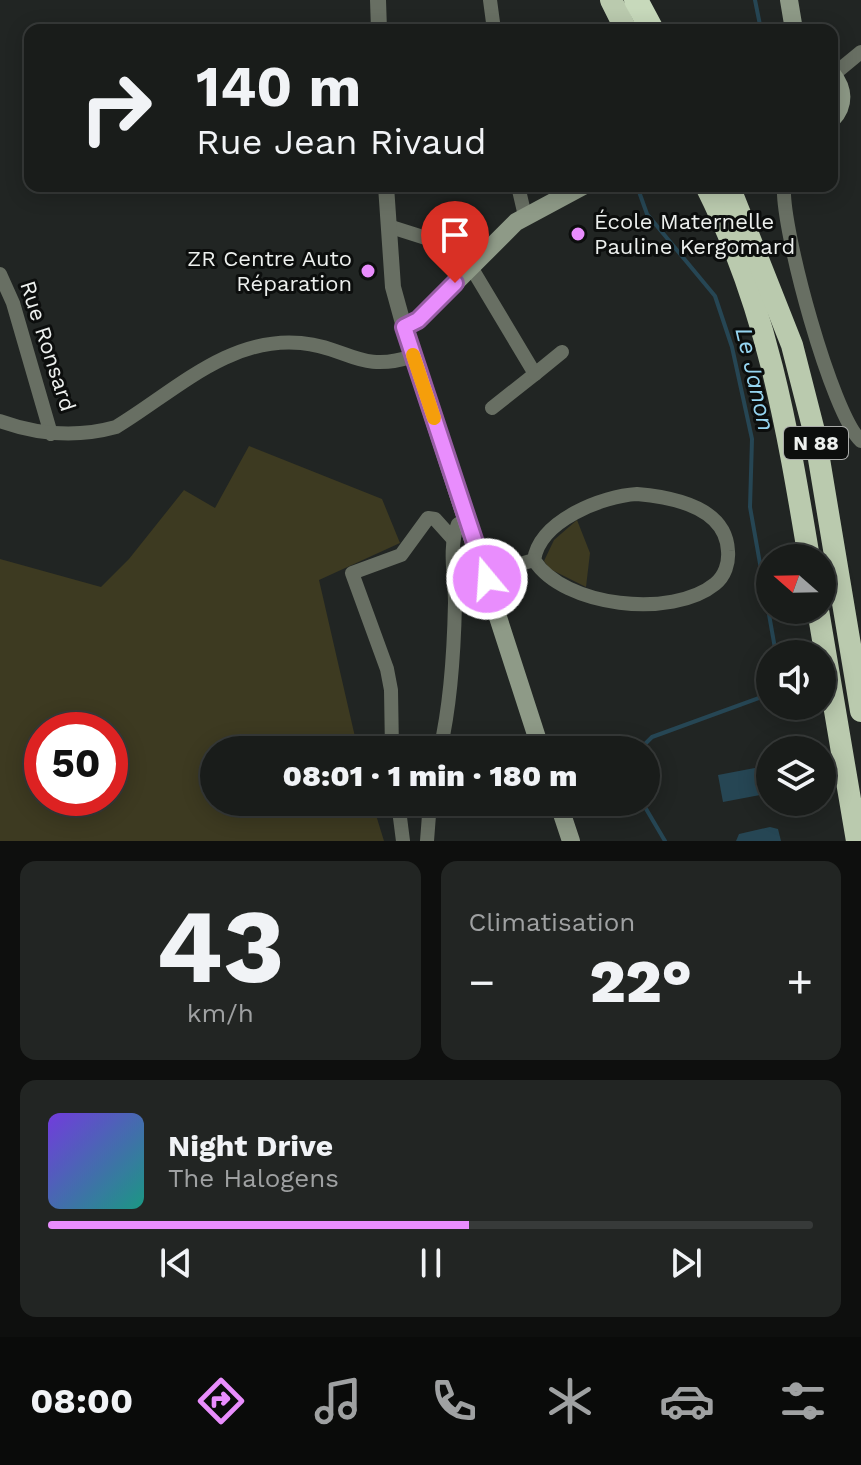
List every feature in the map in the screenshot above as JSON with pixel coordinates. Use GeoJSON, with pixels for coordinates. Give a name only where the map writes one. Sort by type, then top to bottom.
{"type":"FeatureCollection","features":[{"type":"Feature","properties":{"kind":"highway"},"geometry":{"type":"LineString","coordinates":[[611,0],[623,24]]}},
{"type":"Feature","properties":{"kind":"highway"},"geometry":{"type":"LineString","coordinates":[[636,0],[649,24]]}},
{"type":"Feature","properties":{"kind":"highway","name":"N 88"},"geometry":{"type":"LineString","coordinates":[[709,192],[739,256],[770,347],[806,544]]}},
{"type":"Feature","properties":{"kind":"highway","name":"N 88"},"geometry":{"type":"LineString","coordinates":[[731,192],[792,345],[815,435],[861,711]]}},
{"type":"Feature","properties":{"kind":"highway"},"geometry":{"type":"LineString","coordinates":[[820,624],[857,841]]}},
{"type":"Feature","properties":{"kind":"main road"},"geometry":{"type":"LineString","coordinates":[[789,0],[793,24]]}},
{"type":"Feature","properties":{"kind":"main road"},"geometry":{"type":"LineString","coordinates":[[838,85],[842,93],[838,109]]}},
{"type":"Feature","properties":{"kind":"main road"},"geometry":{"type":"LineString","coordinates":[[537,736],[404,327],[418,320],[463,269],[525,216],[571,192]]}},
{"type":"Feature","properties":{"kind":"main road"},"geometry":{"type":"LineString","coordinates":[[563,816],[571,841]]}},
{"type":"Feature","properties":{"kind":"street"},"geometry":{"type":"LineString","coordinates":[[378,0],[379,24]]}},
{"type":"Feature","properties":{"kind":"street"},"geometry":{"type":"LineString","coordinates":[[490,0],[493,24]]}},
{"type":"Feature","properties":{"kind":"street"},"geometry":{"type":"LineString","coordinates":[[838,71],[861,52]]}},
{"type":"Feature","properties":{"kind":"street"},"geometry":{"type":"LineString","coordinates":[[386,192],[393,287],[404,327]]}},
{"type":"Feature","properties":{"kind":"street"},"geometry":{"type":"LineString","coordinates":[[519,192],[525,216]]}},
{"type":"Feature","properties":{"kind":"street"},"geometry":{"type":"LineString","coordinates":[[785,192],[792,249],[828,372],[848,425],[861,441]]}},
{"type":"Feature","properties":{"kind":"street"},"geometry":{"type":"LineString","coordinates":[[388,226],[429,239],[463,269],[535,374]]}},
{"type":"Feature","properties":{"kind":"street","name":"Rue Ronsard"},"geometry":{"type":"LineString","coordinates":[[0,274],[23,332],[51,434]]}},
{"type":"Feature","properties":{"kind":"street"},"geometry":{"type":"LineString","coordinates":[[0,421],[51,434],[93,433],[116,427],[239,349],[303,343],[374,364],[413,356]]}},
{"type":"Feature","properties":{"kind":"street"},"geometry":{"type":"LineString","coordinates":[[492,408],[562,352]]}},
{"type":"Feature","properties":{"kind":"street"},"geometry":{"type":"LineString","coordinates":[[618,495],[662,496],[692,506],[716,523],[728,547],[727,567],[714,585],[687,597],[651,604],[620,603],[578,593],[547,576],[534,560],[538,547],[565,520],[585,505],[618,495]]}},
{"type":"Feature","properties":{"kind":"street"},"geometry":{"type":"LineString","coordinates":[[392,736],[391,690],[387,669],[352,573],[401,555],[428,518],[435,519],[453,539]]}},
{"type":"Feature","properties":{"kind":"street"},"geometry":{"type":"LineString","coordinates":[[442,736],[449,695],[455,606],[453,539],[458,524],[467,519]]}},
{"type":"Feature","properties":{"kind":"street"},"geometry":{"type":"LineString","coordinates":[[485,574],[534,560]]}},
{"type":"Feature","properties":{"kind":"street"},"geometry":{"type":"LineString","coordinates":[[400,816],[403,841]]}},
{"type":"Feature","properties":{"kind":"street"},"geometry":{"type":"LineString","coordinates":[[427,841],[429,816]]}},
{"type":"Feature","properties":{"kind":"shaded area"},"geometry":{"type":"Polygon","coordinates":[[[249,446],[382,499],[400,543],[319,580],[355,736],[200,736],[200,816],[376,816],[384,841],[0,841],[0,559],[101,587],[129,559],[184,490],[215,508],[249,446]]]}},
{"type":"Feature","properties":{"kind":"shaded area"},"geometry":{"type":"Polygon","coordinates":[[[577,520],[590,553],[586,587],[550,569],[544,561],[554,540],[577,520]]]}},
{"type":"Feature","properties":{"kind":"water"},"geometry":{"type":"Polygon","coordinates":[[[756,768],[756,796],[723,802],[718,775],[756,768]]]}},
{"type":"Feature","properties":{"kind":"water"},"geometry":{"type":"Polygon","coordinates":[[[770,827],[778,829],[781,841],[736,841],[739,834],[770,827]]]}},
{"type":"Feature","properties":{"kind":"waterway","name":"Le Janon"},"geometry":{"type":"LineString","coordinates":[[755,0],[760,24]]}},
{"type":"Feature","properties":{"kind":"waterway","name":"Le Janon"},"geometry":{"type":"LineString","coordinates":[[639,192],[647,214],[715,296],[732,347],[752,439],[750,507],[774,640]]}},
{"type":"Feature","properties":{"kind":"waterway","name":"Le Janon"},"geometry":{"type":"LineString","coordinates":[[655,736],[756,699]]}},
{"type":"Feature","properties":{"kind":"waterway","name":"Le Janon"},"geometry":{"type":"LineString","coordinates":[[650,816],[665,841]]}},
{"type":"Feature","properties":{"kind":"slow traffic"},"geometry":{"type":"LineString","coordinates":[[413,355],[434,418]]}},
{"type":"Feature","properties":{"kind":"place","name":"École Maternelle Pauline Kergomard"},"geometry":{"type":"Point","coordinates":[578,234]}},
{"type":"Feature","properties":{"kind":"place","name":"ZR Centre Auto Réparation"},"geometry":{"type":"Point","coordinates":[368,271]}},
{"type":"Feature","properties":{"kind":"route"},"geometry":{"type":"LineString","coordinates":[[455,283],[414,324],[404,327],[487,579]]}}]}
